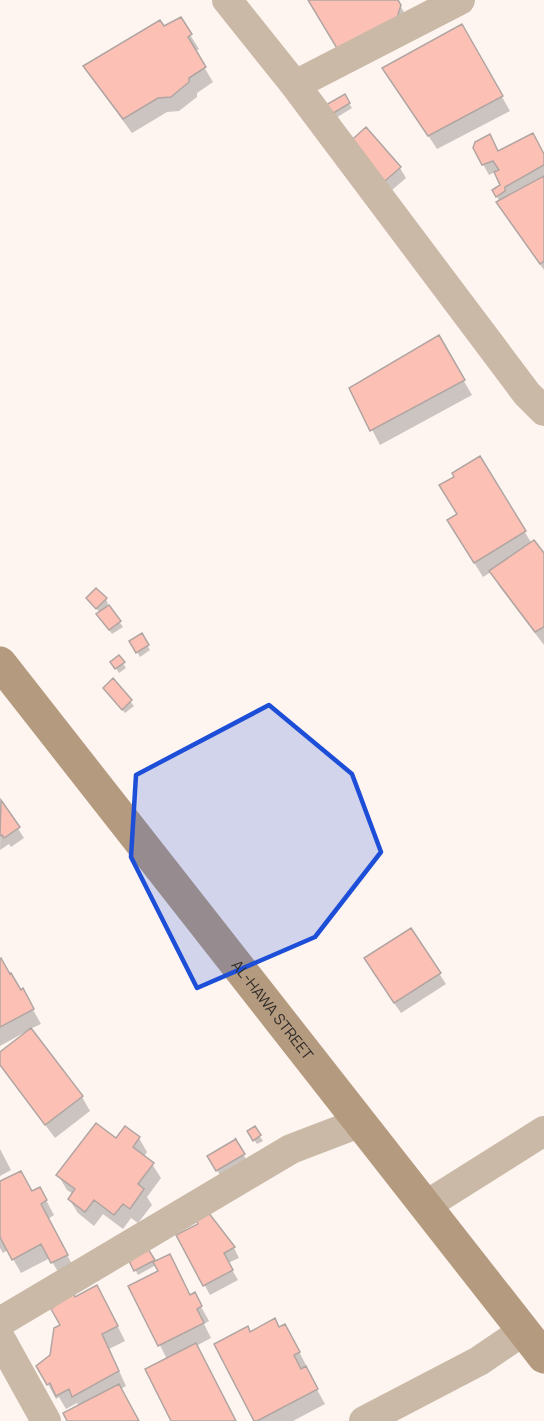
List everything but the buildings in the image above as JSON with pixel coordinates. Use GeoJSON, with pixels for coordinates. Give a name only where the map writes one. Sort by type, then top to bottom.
{"type":"FeatureCollection","features":[{"type":"Feature","properties":{"kind":"street"},"geometry":{"type":"LineString","coordinates":[[227,0],[295,85],[527,394],[544,411]]}},
{"type":"Feature","properties":{"kind":"street"},"geometry":{"type":"LineString","coordinates":[[295,85],[460,0]]}},
{"type":"Feature","properties":{"kind":"street","name":"AL-HAWA STREET"},"geometry":{"type":"LineString","coordinates":[[0,663],[544,1357]]}},
{"type":"Feature","properties":{"kind":"street"},"geometry":{"type":"LineString","coordinates":[[0,1322],[291,1149],[359,1123]]}},
{"type":"Feature","properties":{"kind":"street"},"geometry":{"type":"LineString","coordinates":[[425,1206],[544,1131]]}},
{"type":"Feature","properties":{"kind":"street"},"geometry":{"type":"LineString","coordinates":[[364,1421],[478,1361],[524,1331]]}},
{"type":"Feature","properties":{"kind":"street"},"geometry":{"type":"LineString","coordinates":[[0,1338],[46,1421]]}},
{"type":"Feature","properties":{"kind":"highlighted area"},"geometry":{"type":"Polygon","coordinates":[[[269,705],[352,774],[381,852],[315,937],[197,988],[131,857],[136,775],[269,705]]]}}]}
